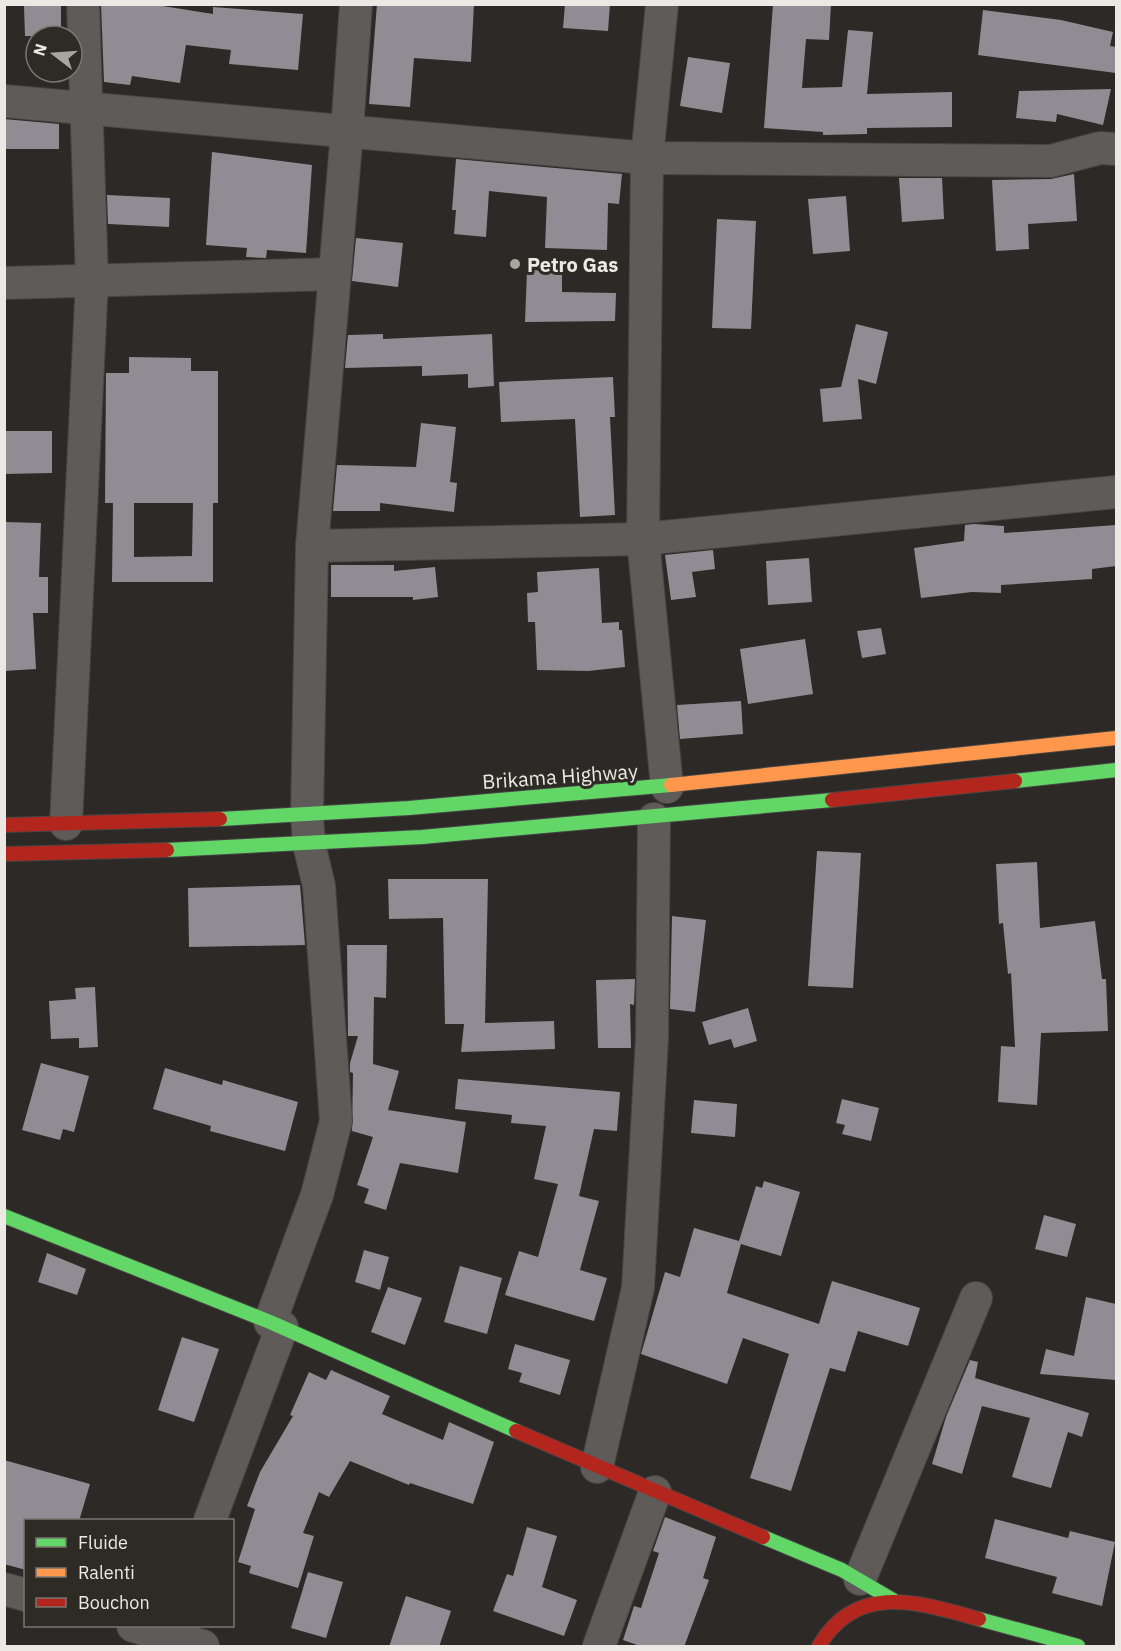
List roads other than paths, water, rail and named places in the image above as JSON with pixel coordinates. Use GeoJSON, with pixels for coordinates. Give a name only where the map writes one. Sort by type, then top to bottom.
{"type":"FeatureCollection","features":[{"type":"Feature","properties":{"kind":"main road","name":"Brikama Highway"},"geometry":{"type":"LineString","coordinates":[[4,854],[308,830],[668,787],[1116,738]]}},
{"type":"Feature","properties":{"kind":"main road","name":"Brikama Highway"},"geometry":{"type":"LineString","coordinates":[[4,825],[66,824],[308,830],[654,819],[1116,770]]}},
{"type":"Feature","properties":{"kind":"main road"},"geometry":{"type":"LineString","coordinates":[[4,1216],[276,1324],[597,1467],[860,1579],[893,1600],[942,1609],[1078,1647]]}},
{"type":"Feature","properties":{"kind":"main road"},"geometry":{"type":"LineString","coordinates":[[819,1647],[826,1634],[853,1609],[893,1600]]}},
{"type":"Feature","properties":{"kind":"street"},"geometry":{"type":"LineString","coordinates":[[66,824],[92,280],[83,4]]}},
{"type":"Feature","properties":{"kind":"street"},"geometry":{"type":"LineString","coordinates":[[211,1519],[317,1195],[336,1121],[319,886],[308,830],[312,546],[348,131],[356,4]]}},
{"type":"Feature","properties":{"kind":"street"},"geometry":{"type":"LineString","coordinates":[[662,4],[647,158],[643,539],[668,787]]}},
{"type":"Feature","properties":{"kind":"street"},"geometry":{"type":"LineString","coordinates":[[4,101],[647,158],[1051,161],[1100,148],[1116,148]]}},
{"type":"Feature","properties":{"kind":"street"},"geometry":{"type":"LineString","coordinates":[[4,283],[335,274]]}},
{"type":"Feature","properties":{"kind":"street"},"geometry":{"type":"LineString","coordinates":[[312,546],[643,539],[1116,492]]}},
{"type":"Feature","properties":{"kind":"street"},"geometry":{"type":"LineString","coordinates":[[597,1467],[638,1288],[652,1038],[654,819]]}},
{"type":"Feature","properties":{"kind":"street"},"geometry":{"type":"LineString","coordinates":[[860,1579],[976,1298]]}},
{"type":"Feature","properties":{"kind":"street"},"geometry":{"type":"LineString","coordinates":[[599,1647],[655,1492]]}},
{"type":"Feature","properties":{"kind":"street"},"geometry":{"type":"LineString","coordinates":[[4,1589],[24,1594]]}},
{"type":"Feature","properties":{"kind":"street"},"geometry":{"type":"LineString","coordinates":[[142,1627],[169,1630],[203,1647]]}},
{"type":"Feature","properties":{"kind":"place","name":"Petro Gas"},"geometry":{"type":"Point","coordinates":[515,264]}}]}
